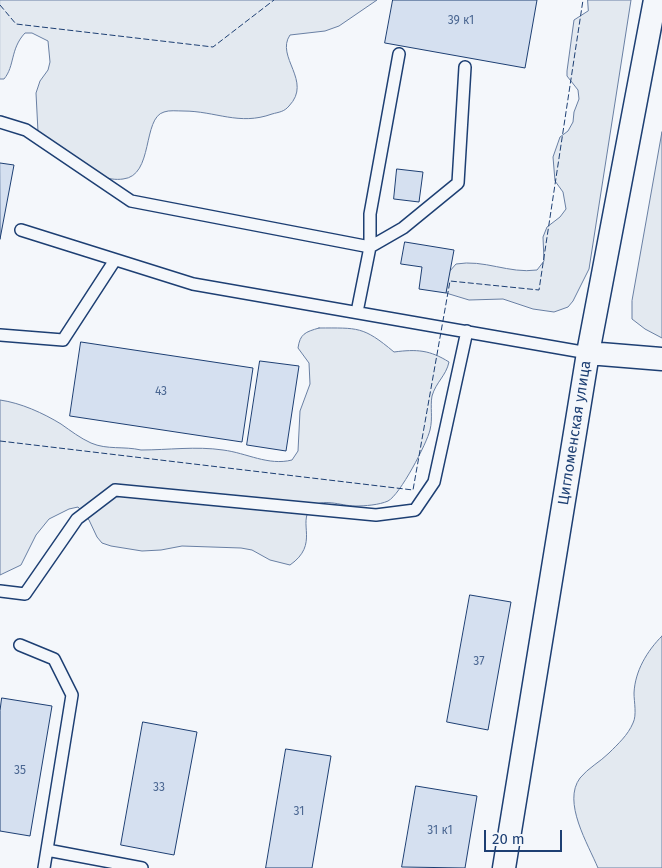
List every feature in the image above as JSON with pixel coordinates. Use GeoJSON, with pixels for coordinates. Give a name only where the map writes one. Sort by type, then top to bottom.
{"type":"FeatureCollection","features":[{"type":"Feature","properties":{"kind":"street","name":"Цигломенская улица"},"geometry":{"type":"LineString","coordinates":[[504,868],[588,353],[655,0]]}},
{"type":"Feature","properties":{"kind":"street"},"geometry":{"type":"LineString","coordinates":[[588,353],[662,359]]}},
{"type":"Feature","properties":{"kind":"lane"},"geometry":{"type":"LineString","coordinates":[[357,312],[370,247],[370,214],[399,54]]}},
{"type":"Feature","properties":{"kind":"lane"},"geometry":{"type":"LineString","coordinates":[[0,122],[26,130],[131,200],[370,247],[403,228],[458,183],[465,67]]}},
{"type":"Feature","properties":{"kind":"lane"},"geometry":{"type":"LineString","coordinates":[[22,230],[192,284],[588,353]]}},
{"type":"Feature","properties":{"kind":"lane"},"geometry":{"type":"LineString","coordinates":[[0,335],[63,340],[115,260]]}},
{"type":"Feature","properties":{"kind":"lane"},"geometry":{"type":"LineString","coordinates":[[0,591],[25,594],[77,519],[115,490],[376,515],[415,510],[434,482],[466,332]]}},
{"type":"Feature","properties":{"kind":"lane"},"geometry":{"type":"LineString","coordinates":[[20,645],[54,659],[72,695],[44,868]]}},
{"type":"Feature","properties":{"kind":"lane"},"geometry":{"type":"LineString","coordinates":[[47,850],[142,868]]}},
{"type":"Feature","properties":{"kind":"shaded area"},"geometry":{"type":"Polygon","coordinates":[[[0,0],[377,0],[339,26],[325,31],[290,35],[287,43],[287,52],[296,78],[297,87],[295,97],[285,109],[249,119],[195,112],[164,112],[157,116],[139,168],[133,176],[118,179],[101,176],[38,132],[36,93],[50,62],[48,41],[32,33],[25,33],[17,45],[10,69],[4,79],[0,79],[0,0]]]}},
{"type":"Feature","properties":{"kind":"shaded area"},"geometry":{"type":"Polygon","coordinates":[[[588,0],[631,0],[589,269],[573,301],[568,307],[554,312],[533,309],[503,299],[469,300],[446,293],[449,272],[456,264],[477,263],[527,271],[537,270],[544,261],[543,237],[547,227],[560,217],[566,209],[563,192],[555,181],[553,157],[560,137],[568,131],[573,122],[574,112],[579,99],[578,90],[567,76],[567,71],[574,20],[588,11],[588,0]]]}},
{"type":"Feature","properties":{"kind":"shaded area"},"geometry":{"type":"Polygon","coordinates":[[[662,132],[662,338],[632,319],[632,301],[662,132]]]}},
{"type":"Feature","properties":{"kind":"shaded area"},"geometry":{"type":"Polygon","coordinates":[[[319,328],[359,330],[375,337],[394,352],[423,351],[449,362],[432,396],[431,426],[428,437],[406,479],[388,501],[363,506],[332,503],[315,505],[307,514],[304,549],[299,557],[290,565],[270,560],[252,550],[241,548],[182,546],[142,551],[111,546],[102,543],[89,520],[78,507],[69,509],[49,519],[36,535],[21,565],[0,575],[0,400],[16,403],[39,412],[97,445],[141,450],[213,449],[266,460],[292,460],[298,451],[300,411],[310,384],[309,363],[298,348],[299,343],[304,334],[319,328]]]}},
{"type":"Feature","properties":{"kind":"shaded area"},"geometry":{"type":"Polygon","coordinates":[[[662,636],[662,868],[598,868],[578,823],[575,811],[575,788],[583,774],[609,753],[631,727],[635,716],[634,693],[639,669],[651,648],[662,636]]]}},
{"type":"Feature","properties":{"kind":"building"},"geometry":{"type":"Polygon","coordinates":[[[393,0],[537,0],[525,68],[385,43],[393,0]]]}},
{"type":"Feature","properties":{"kind":"building"},"geometry":{"type":"Polygon","coordinates":[[[0,163],[14,165],[0,239],[0,163]]]}},
{"type":"Feature","properties":{"kind":"building"},"geometry":{"type":"Polygon","coordinates":[[[397,169],[423,172],[419,202],[394,199],[397,169]]]}},
{"type":"Feature","properties":{"kind":"building"},"geometry":{"type":"Polygon","coordinates":[[[405,242],[454,250],[446,293],[419,289],[422,267],[401,264],[405,242]]]}},
{"type":"Feature","properties":{"kind":"building"},"geometry":{"type":"Polygon","coordinates":[[[81,342],[253,368],[242,442],[70,416],[81,342]]]}},
{"type":"Feature","properties":{"kind":"building"},"geometry":{"type":"Polygon","coordinates":[[[260,361],[299,366],[286,451],[247,445],[260,361]]]}},
{"type":"Feature","properties":{"kind":"building"},"geometry":{"type":"Polygon","coordinates":[[[470,595],[511,602],[488,730],[447,722],[470,595]]]}},
{"type":"Feature","properties":{"kind":"building"},"geometry":{"type":"Polygon","coordinates":[[[2,698],[52,706],[30,836],[0,831],[0,711],[2,698]]]}},
{"type":"Feature","properties":{"kind":"building"},"geometry":{"type":"Polygon","coordinates":[[[143,722],[197,732],[174,855],[121,845],[143,722]]]}},
{"type":"Feature","properties":{"kind":"building"},"geometry":{"type":"Polygon","coordinates":[[[286,749],[331,756],[312,868],[266,868],[286,749]]]}},
{"type":"Feature","properties":{"kind":"building"},"geometry":{"type":"Polygon","coordinates":[[[416,786],[477,796],[465,868],[402,867],[416,786]]]}},
{"type":"Feature","properties":{"kind":"fence"},"geometry":{"type":"LineString","coordinates":[[0,5],[16,24],[213,47],[274,0]]}},
{"type":"Feature","properties":{"kind":"fence"},"geometry":{"type":"LineString","coordinates":[[0,441],[413,490],[450,281],[539,290],[583,0]]}}]}
